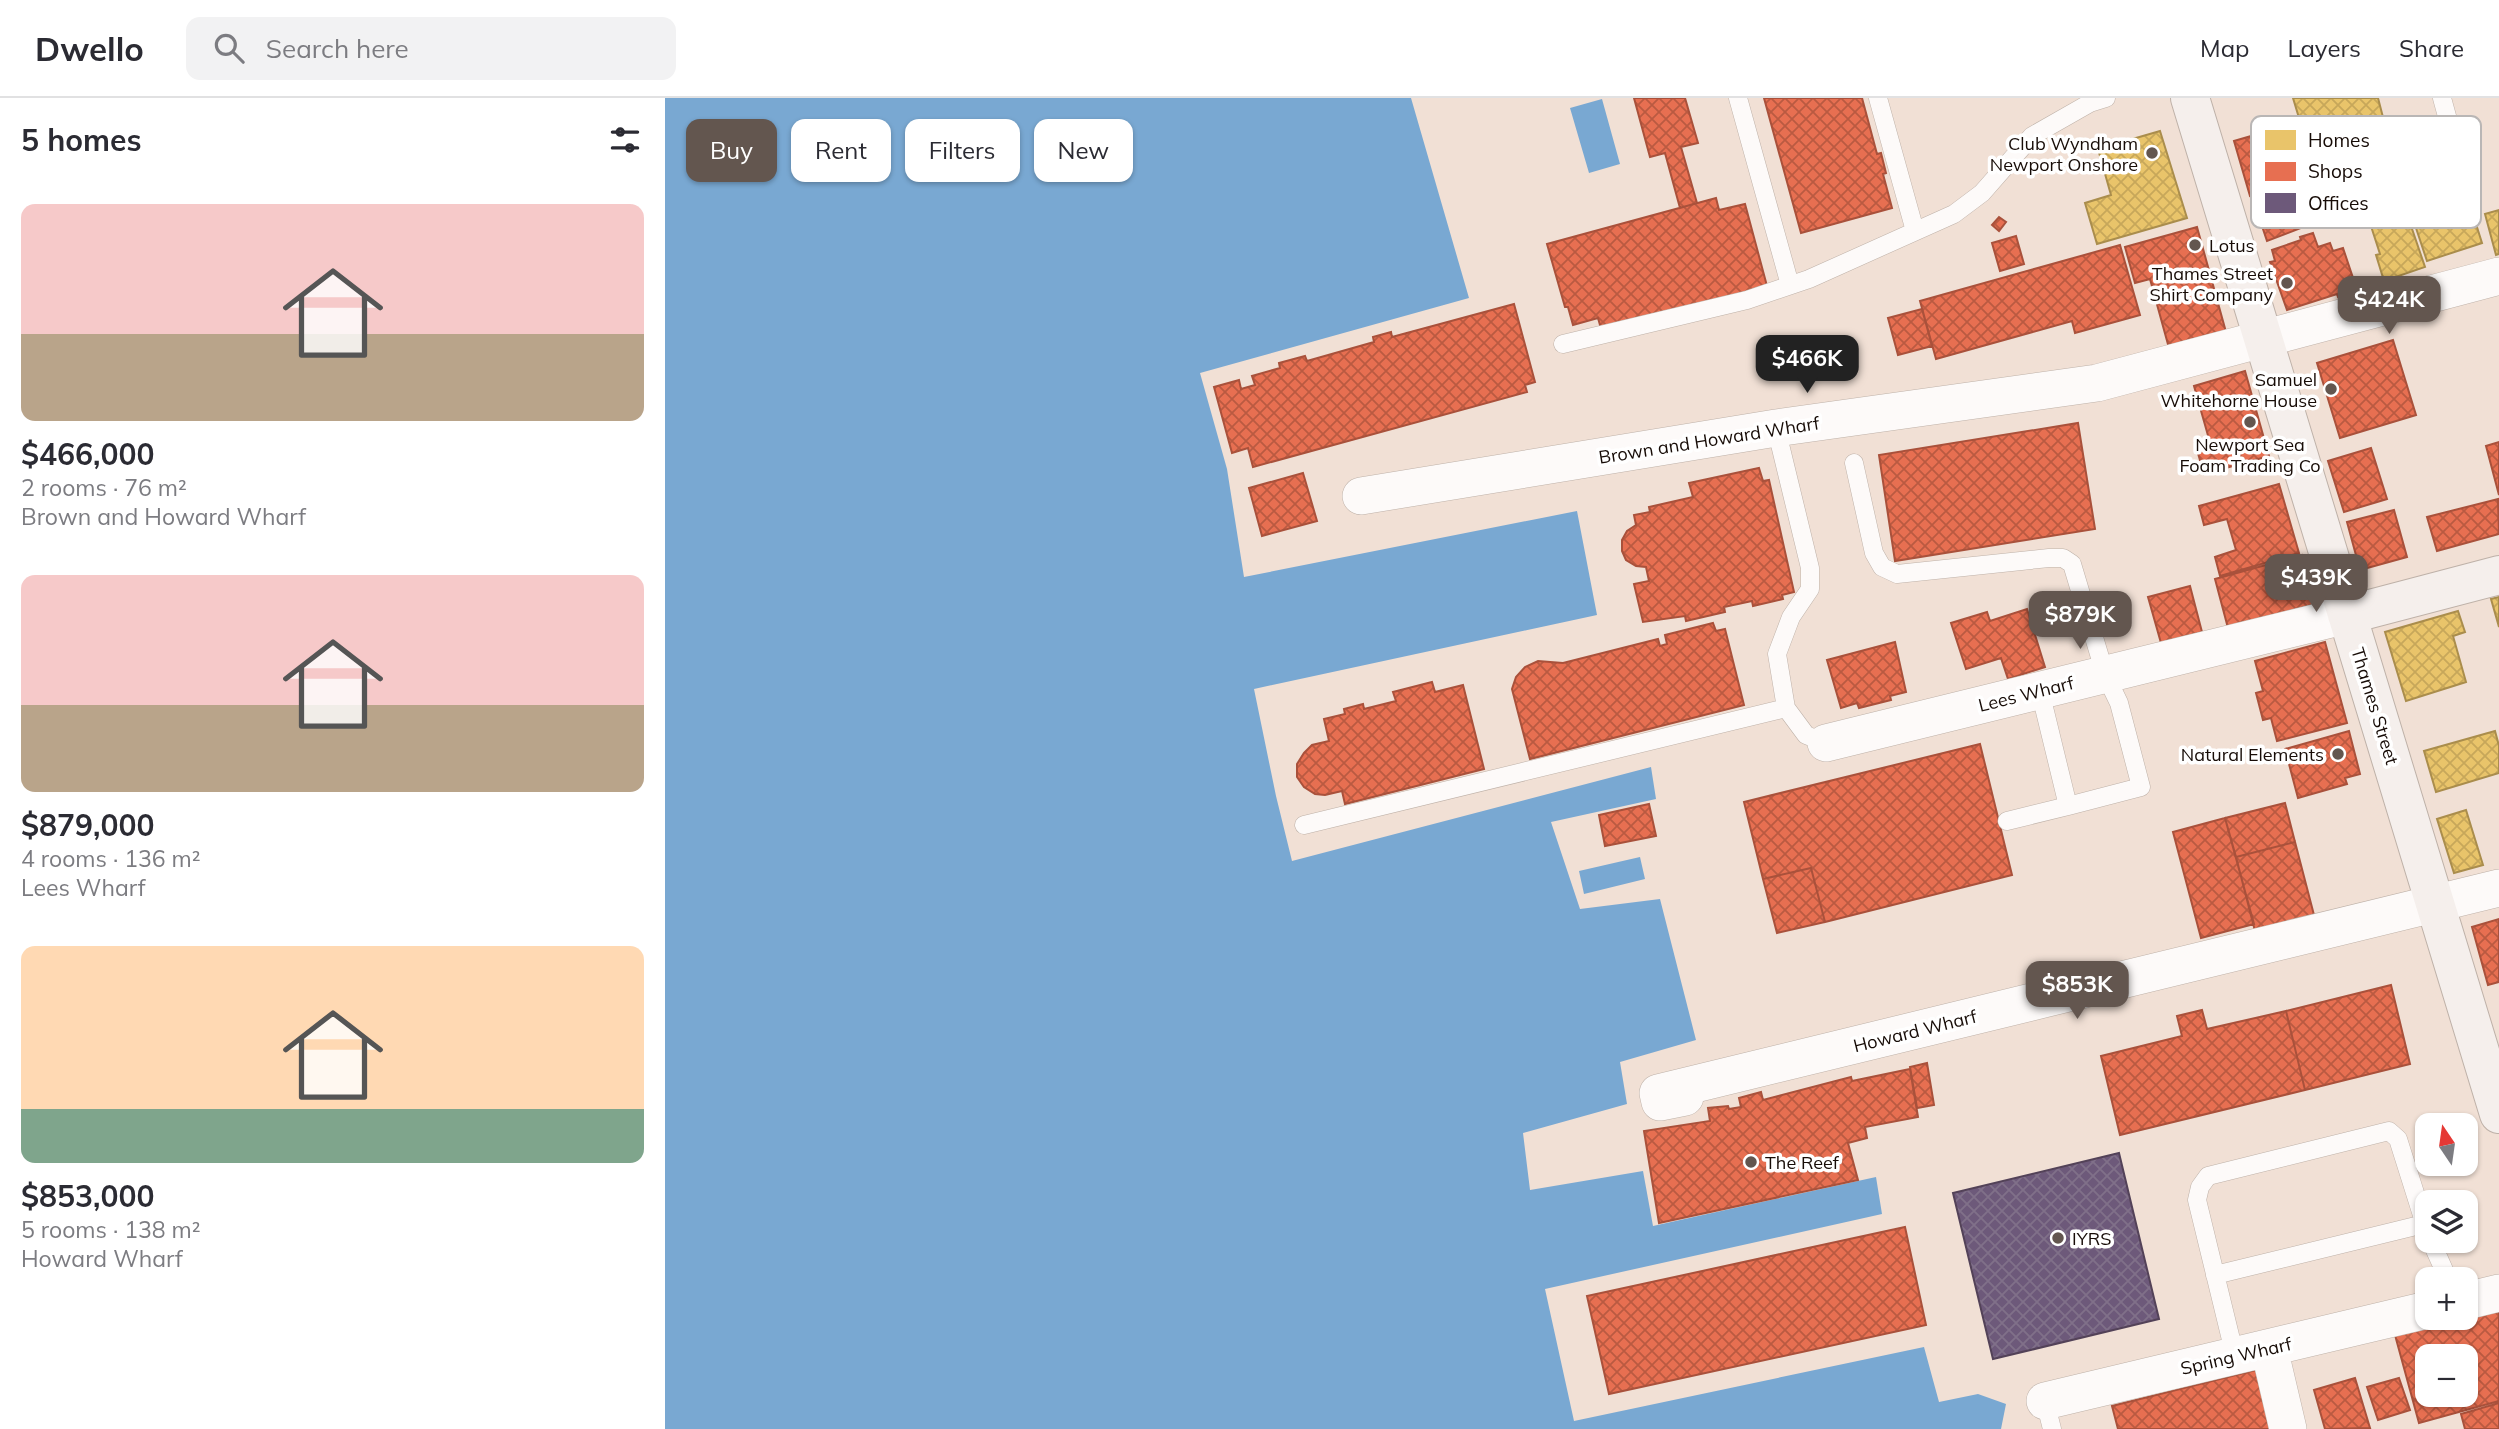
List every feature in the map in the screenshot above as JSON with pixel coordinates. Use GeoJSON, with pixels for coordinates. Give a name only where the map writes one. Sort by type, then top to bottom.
{"type":"FeatureCollection","features":[{"type":"Feature","properties":{"kind":"main road","name":"Thames Street"},"geometry":{"type":"LineString","coordinates":[[2190,98],[2497,1101]]}},
{"type":"Feature","properties":{"kind":"main road"},"geometry":{"type":"LineString","coordinates":[[2347,615],[2499,575]]}},
{"type":"Feature","properties":{"kind":"street","name":"Brown and Howard Wharf"},"geometry":{"type":"LineString","coordinates":[[1361,496],[1776,428],[2097,383],[2499,276]]}},
{"type":"Feature","properties":{"kind":"street","name":"Lees Wharf"},"geometry":{"type":"LineString","coordinates":[[1826,743],[2347,615]]}},
{"type":"Feature","properties":{"kind":"street","name":"Howard Wharf"},"geometry":{"type":"LineString","coordinates":[[1679,1088],[2499,888]]}},
{"type":"Feature","properties":{"kind":"street"},"geometry":{"type":"LineString","coordinates":[[2478,1298],[2499,1293]]}},
{"type":"Feature","properties":{"kind":"street","name":"Spring Wharf"},"geometry":{"type":"LineString","coordinates":[[2048,1415],[2252,1352],[2415,1313]]}},
{"type":"Feature","properties":{"kind":"street"},"geometry":{"type":"LineString","coordinates":[[2252,1352],[2288,1429]]}},
{"type":"Feature","properties":{"kind":"lane"},"geometry":{"type":"LineString","coordinates":[[1738,98],[1790,285]]}},
{"type":"Feature","properties":{"kind":"lane"},"geometry":{"type":"LineString","coordinates":[[1878,98],[1915,231]]}},
{"type":"Feature","properties":{"kind":"lane"},"geometry":{"type":"LineString","coordinates":[[1563,344],[1747,300],[1809,279],[1954,214],[1982,192],[2032,136],[2090,103],[2106,98]]}},
{"type":"Feature","properties":{"kind":"lane"},"geometry":{"type":"LineString","coordinates":[[2442,98],[2447,116]]}},
{"type":"Feature","properties":{"kind":"lane"},"geometry":{"type":"LineString","coordinates":[[1776,428],[1810,568],[1811,589],[1791,617],[1777,654],[1787,708],[1806,735],[1826,743]]}},
{"type":"Feature","properties":{"kind":"lane"},"geometry":{"type":"LineString","coordinates":[[1854,463],[1874,552],[1882,566],[1897,574],[2049,558],[2063,558],[2072,564],[2105,674],[2119,703],[2141,787],[2007,821]]}},
{"type":"Feature","properties":{"kind":"lane"},"geometry":{"type":"LineString","coordinates":[[2040,691],[2068,806]]}},
{"type":"Feature","properties":{"kind":"lane"},"geometry":{"type":"LineString","coordinates":[[1304,825],[1787,708]]}},
{"type":"Feature","properties":{"kind":"lane"},"geometry":{"type":"LineString","coordinates":[[2252,1352],[2215,1275],[2197,1200],[2200,1187],[2208,1175],[2389,1131],[2398,1139],[2415,1192]]}},
{"type":"Feature","properties":{"kind":"lane"},"geometry":{"type":"LineString","coordinates":[[2215,1275],[2415,1230]]}},
{"type":"Feature","properties":{"kind":"water"},"geometry":{"type":"Polygon","coordinates":[[[665,98],[1411,98],[1469,298],[1200,373],[1227,469],[1244,577],[1577,511],[1597,615],[1254,689],[1292,861],[1651,767],[1656,799],[1551,822],[1580,909],[1660,899],[1696,1040],[1620,1062],[1627,1104],[1523,1133],[1530,1190],[1643,1171],[1653,1226],[1876,1177],[1882,1214],[1545,1289],[1574,1421],[1924,1347],[1939,1402],[1978,1394],[2006,1404],[2001,1429],[665,1429],[665,98]]]}},
{"type":"Feature","properties":{"kind":"water"},"geometry":{"type":"Polygon","coordinates":[[[1602,99],[1620,164],[1589,173],[1570,108],[1602,99]]]}},
{"type":"Feature","properties":{"kind":"water"},"geometry":{"type":"Polygon","coordinates":[[[1640,857],[1645,879],[1584,894],[1579,871],[1640,857]]]}},
{"type":"Feature","properties":{"kind":"building: Homes"},"geometry":{"type":"Polygon","coordinates":[[[2293,98],[2378,98],[2383,116],[2298,116],[2293,98]]]}},
{"type":"Feature","properties":{"kind":"building: Homes"},"geometry":{"type":"Polygon","coordinates":[[[2160,131],[2187,218],[2097,244],[2085,203],[2111,195],[2098,149],[2160,131]]]}},
{"type":"Feature","properties":{"kind":"building: Homes"},"geometry":{"type":"Polygon","coordinates":[[[2499,210],[2499,254],[2496,255],[2485,214],[2499,210]]]}},
{"type":"Feature","properties":{"kind":"building: Homes"},"geometry":{"type":"Polygon","coordinates":[[[2372,228],[2412,228],[2425,267],[2384,281],[2376,255],[2380,254],[2372,228]]]}},
{"type":"Feature","properties":{"kind":"building: Homes"},"geometry":{"type":"Polygon","coordinates":[[[2416,228],[2477,228],[2482,243],[2427,261],[2416,228]]]}},
{"type":"Feature","properties":{"kind":"building: Homes"},"geometry":{"type":"Polygon","coordinates":[[[2499,597],[2499,627],[2491,599],[2499,597]]]}},
{"type":"Feature","properties":{"kind":"building: Homes"},"geometry":{"type":"Polygon","coordinates":[[[2458,611],[2465,632],[2453,636],[2466,682],[2406,701],[2385,632],[2458,611]]]}},
{"type":"Feature","properties":{"kind":"building: Homes"},"geometry":{"type":"Polygon","coordinates":[[[2495,731],[2499,746],[2499,773],[2436,792],[2424,751],[2495,731]]]}},
{"type":"Feature","properties":{"kind":"building: Homes"},"geometry":{"type":"Polygon","coordinates":[[[2466,810],[2483,865],[2454,873],[2437,819],[2466,810]]]}},
{"type":"Feature","properties":{"kind":"building: Shops"},"geometry":{"type":"Polygon","coordinates":[[[1634,98],[1685,98],[1698,143],[1681,147],[1697,203],[1680,208],[1665,153],[1650,157],[1634,98]]]}},
{"type":"Feature","properties":{"kind":"building: Shops"},"geometry":{"type":"Polygon","coordinates":[[[1764,98],[1862,98],[1877,154],[1881,153],[1886,173],[1883,174],[1892,208],[1801,233],[1764,98]]]}},
{"type":"Feature","properties":{"kind":"building: Shops"},"geometry":{"type":"Polygon","coordinates":[[[2251,136],[2251,196],[2250,196],[2234,141],[2251,136]]]}},
{"type":"Feature","properties":{"kind":"building: Shops"},"geometry":{"type":"Polygon","coordinates":[[[1716,198],[1719,210],[1745,204],[1767,286],[1602,332],[1598,318],[1573,325],[1568,307],[1565,307],[1547,244],[1716,198]]]}},
{"type":"Feature","properties":{"kind":"building: Shops"},"geometry":{"type":"Polygon","coordinates":[[[1999,217],[2006,222],[1999,231],[1992,225],[1999,217]]]}},
{"type":"Feature","properties":{"kind":"building: Shops"},"geometry":{"type":"Polygon","coordinates":[[[2197,227],[2226,332],[2169,348],[2150,279],[2135,283],[2125,247],[2197,227]]]}},
{"type":"Feature","properties":{"kind":"building: Shops"},"geometry":{"type":"Polygon","coordinates":[[[2263,228],[2301,228],[2267,241],[2263,228]]]}},
{"type":"Feature","properties":{"kind":"building: Shops"},"geometry":{"type":"Polygon","coordinates":[[[2313,233],[2318,247],[2330,243],[2333,251],[2343,248],[2357,290],[2287,310],[2270,262],[2275,261],[2272,250],[2313,233]]]}},
{"type":"Feature","properties":{"kind":"building: Shops"},"geometry":{"type":"Polygon","coordinates":[[[2016,236],[2024,264],[2000,271],[1992,243],[2016,236]]]}},
{"type":"Feature","properties":{"kind":"building: Shops"},"geometry":{"type":"Polygon","coordinates":[[[2120,245],[2140,315],[2075,333],[2072,321],[1936,359],[1920,301],[2120,245]]]}},
{"type":"Feature","properties":{"kind":"building: Shops"},"geometry":{"type":"Polygon","coordinates":[[[1514,304],[1535,382],[1525,385],[1527,392],[1253,467],[1248,448],[1232,453],[1214,387],[1239,380],[1241,389],[1255,385],[1252,376],[1280,368],[1279,363],[1305,356],[1307,361],[1374,342],[1373,337],[1391,332],[1392,337],[1514,304]]]}},
{"type":"Feature","properties":{"kind":"building: Shops"},"geometry":{"type":"Polygon","coordinates":[[[1922,309],[1932,346],[1898,355],[1888,318],[1922,309]]]}},
{"type":"Feature","properties":{"kind":"building: Shops"},"geometry":{"type":"Polygon","coordinates":[[[2393,340],[2416,415],[2340,438],[2317,363],[2393,340]]]}},
{"type":"Feature","properties":{"kind":"building: Shops"},"geometry":{"type":"Polygon","coordinates":[[[2245,371],[2269,456],[2204,474],[2195,443],[2209,439],[2194,386],[2245,371]]]}},
{"type":"Feature","properties":{"kind":"building: Shops"},"geometry":{"type":"Polygon","coordinates":[[[2078,423],[2095,529],[1895,561],[1879,455],[2078,423]]]}},
{"type":"Feature","properties":{"kind":"building: Shops"},"geometry":{"type":"Polygon","coordinates":[[[2499,442],[2499,495],[2486,446],[2499,442]]]}},
{"type":"Feature","properties":{"kind":"building: Shops"},"geometry":{"type":"Polygon","coordinates":[[[2371,448],[2387,499],[2344,512],[2328,461],[2371,448]]]}},
{"type":"Feature","properties":{"kind":"building: Shops"},"geometry":{"type":"Polygon","coordinates":[[[1759,468],[1763,481],[1769,480],[1794,592],[1782,595],[1783,599],[1753,606],[1752,601],[1724,607],[1725,612],[1686,621],[1685,616],[1643,622],[1634,584],[1649,581],[1646,567],[1636,566],[1626,560],[1622,551],[1622,540],[1627,531],[1636,525],[1634,515],[1650,512],[1649,507],[1693,497],[1689,483],[1759,468]]]}},
{"type":"Feature","properties":{"kind":"building: Shops"},"geometry":{"type":"Polygon","coordinates":[[[1303,473],[1317,521],[1262,536],[1249,488],[1303,473]]]}},
{"type":"Feature","properties":{"kind":"building: Shops"},"geometry":{"type":"Polygon","coordinates":[[[2279,484],[2299,553],[2220,576],[2215,557],[2236,550],[2227,519],[2204,525],[2199,506],[2279,484]]]}},
{"type":"Feature","properties":{"kind":"building: Shops"},"geometry":{"type":"Polygon","coordinates":[[[2498,499],[2499,534],[2437,551],[2427,517],[2498,499]]]}},
{"type":"Feature","properties":{"kind":"building: Shops"},"geometry":{"type":"Polygon","coordinates":[[[2394,510],[2407,557],[2360,570],[2347,522],[2394,510]]]}},
{"type":"Feature","properties":{"kind":"building: Shops"},"geometry":{"type":"Polygon","coordinates":[[[2302,555],[2315,604],[2228,628],[2215,579],[2302,555]]]}},
{"type":"Feature","properties":{"kind":"building: Shops"},"geometry":{"type":"Polygon","coordinates":[[[2190,586],[2202,632],[2161,643],[2148,597],[2190,586]]]}},
{"type":"Feature","properties":{"kind":"building: Shops"},"geometry":{"type":"Polygon","coordinates":[[[2027,609],[2045,667],[2008,679],[2001,658],[1966,669],[1951,623],[1987,612],[1990,621],[2027,609]]]}},
{"type":"Feature","properties":{"kind":"building: Shops"},"geometry":{"type":"Polygon","coordinates":[[[1713,623],[1716,631],[1725,629],[1744,705],[1530,759],[1512,689],[1516,677],[1525,667],[1538,661],[1563,663],[1658,639],[1660,646],[1667,644],[1665,635],[1713,623]]]}},
{"type":"Feature","properties":{"kind":"building: Shops"},"geometry":{"type":"Polygon","coordinates":[[[1895,642],[1906,692],[1890,696],[1891,700],[1859,708],[1857,703],[1841,708],[1827,660],[1895,642]]]}},
{"type":"Feature","properties":{"kind":"building: Shops"},"geometry":{"type":"Polygon","coordinates":[[[2325,642],[2347,723],[2277,741],[2271,718],[2263,720],[2256,693],[2263,691],[2255,661],[2325,642]]]}},
{"type":"Feature","properties":{"kind":"building: Shops"},"geometry":{"type":"Polygon","coordinates":[[[1432,682],[1435,692],[1463,685],[1484,769],[1345,804],[1342,791],[1315,794],[1304,787],[1297,777],[1297,764],[1312,745],[1329,741],[1324,719],[1345,714],[1344,709],[1363,704],[1364,709],[1396,701],[1393,692],[1432,682]]]}},
{"type":"Feature","properties":{"kind":"building: Shops"},"geometry":{"type":"Polygon","coordinates":[[[2349,731],[2360,774],[2345,778],[2347,784],[2298,798],[2285,749],[2349,731]]]}},
{"type":"Feature","properties":{"kind":"building: Shops"},"geometry":{"type":"Polygon","coordinates":[[[1980,744],[2012,875],[1825,922],[1811,868],[1763,879],[1744,802],[1980,744]]]}},
{"type":"Feature","properties":{"kind":"building: Shops"},"geometry":{"type":"Polygon","coordinates":[[[2285,803],[2295,842],[2236,857],[2225,818],[2285,803]]]}},
{"type":"Feature","properties":{"kind":"building: Shops"},"geometry":{"type":"Polygon","coordinates":[[[1649,804],[1656,836],[1605,846],[1599,815],[1649,804]]]}},
{"type":"Feature","properties":{"kind":"building: Shops"},"geometry":{"type":"Polygon","coordinates":[[[2225,818],[2254,924],[2201,938],[2173,832],[2225,818]]]}},
{"type":"Feature","properties":{"kind":"building: Shops"},"geometry":{"type":"Polygon","coordinates":[[[2295,842],[2314,915],[2255,931],[2236,857],[2295,842]]]}},
{"type":"Feature","properties":{"kind":"building: Shops"},"geometry":{"type":"Polygon","coordinates":[[[1811,868],[1825,922],[1777,933],[1763,879],[1811,868]]]}},
{"type":"Feature","properties":{"kind":"building: Shops"},"geometry":{"type":"Polygon","coordinates":[[[2499,919],[2499,982],[2488,985],[2472,927],[2499,919]]]}},
{"type":"Feature","properties":{"kind":"building: Shops"},"geometry":{"type":"Polygon","coordinates":[[[2391,985],[2410,1064],[2305,1090],[2286,1011],[2391,985]]]}},
{"type":"Feature","properties":{"kind":"building: Shops"},"geometry":{"type":"Polygon","coordinates":[[[2202,1010],[2207,1029],[2286,1011],[2305,1090],[2120,1135],[2101,1056],[2182,1036],[2177,1016],[2202,1010]]]}},
{"type":"Feature","properties":{"kind":"building: Shops"},"geometry":{"type":"Polygon","coordinates":[[[1927,1063],[1934,1105],[1917,1108],[1910,1067],[1927,1063]]]}},
{"type":"Feature","properties":{"kind":"building: Shops","name":"The Reef"},"geometry":{"type":"Polygon","coordinates":[[[1910,1069],[1918,1117],[1865,1127],[1867,1138],[1848,1143],[1858,1180],[1659,1223],[1644,1131],[1710,1121],[1708,1108],[1741,1107],[1739,1098],[1761,1092],[1763,1100],[1851,1077],[1852,1081],[1910,1069]]]}},
{"type":"Feature","properties":{"kind":"building: Shops"},"geometry":{"type":"Polygon","coordinates":[[[1905,1227],[1926,1325],[1609,1394],[1587,1296],[1905,1227]]]}},
{"type":"Feature","properties":{"kind":"building: Shops"},"geometry":{"type":"Polygon","coordinates":[[[2499,1307],[2499,1401],[2478,1407],[2478,1344],[2415,1344],[2415,1407],[2477,1407],[2419,1423],[2395,1335],[2415,1330],[2478,1330],[2478,1313],[2499,1307]]]}},
{"type":"Feature","properties":{"kind":"building: Shops"},"geometry":{"type":"Polygon","coordinates":[[[2268,1367],[2284,1429],[2118,1429],[2112,1406],[2268,1367]]]}},
{"type":"Feature","properties":{"kind":"building: Shops"},"geometry":{"type":"Polygon","coordinates":[[[2355,1378],[2370,1428],[2325,1429],[2314,1390],[2355,1378]]]}},
{"type":"Feature","properties":{"kind":"building: Shops"},"geometry":{"type":"Polygon","coordinates":[[[2399,1378],[2410,1410],[2378,1420],[2367,1387],[2399,1378]]]}},
{"type":"Feature","properties":{"kind":"building: Shops"},"geometry":{"type":"Polygon","coordinates":[[[2499,1403],[2499,1429],[2465,1429],[2461,1414],[2499,1403]]]}},
{"type":"Feature","properties":{"kind":"building: Offices"},"geometry":{"type":"Polygon","coordinates":[[[2119,1153],[2159,1319],[1993,1359],[1953,1193],[2119,1153]]]}},
{"type":"Feature","properties":{"kind":"place","name":"Club Wyndham Newport Onshore"},"geometry":{"type":"Point","coordinates":[2152,153]}},
{"type":"Feature","properties":{"kind":"place","name":"Lotus"},"geometry":{"type":"Point","coordinates":[2195,245]}},
{"type":"Feature","properties":{"kind":"place","name":"Thames Street Shirt Company"},"geometry":{"type":"Point","coordinates":[2287,283]}},
{"type":"Feature","properties":{"kind":"place","name":"Samuel Whitehorne House"},"geometry":{"type":"Point","coordinates":[2331,389]}},
{"type":"Feature","properties":{"kind":"place","name":"Newport Sea Foam Trading Co"},"geometry":{"type":"Point","coordinates":[2250,422]}},
{"type":"Feature","properties":{"kind":"place","name":"Natural Elements"},"geometry":{"type":"Point","coordinates":[2338,754]}},
{"type":"Feature","properties":{"kind":"place","name":"The Reef"},"geometry":{"type":"Point","coordinates":[1751,1162]}},
{"type":"Feature","properties":{"kind":"place","name":"IYRS"},"geometry":{"type":"Point","coordinates":[2058,1238]}}]}
